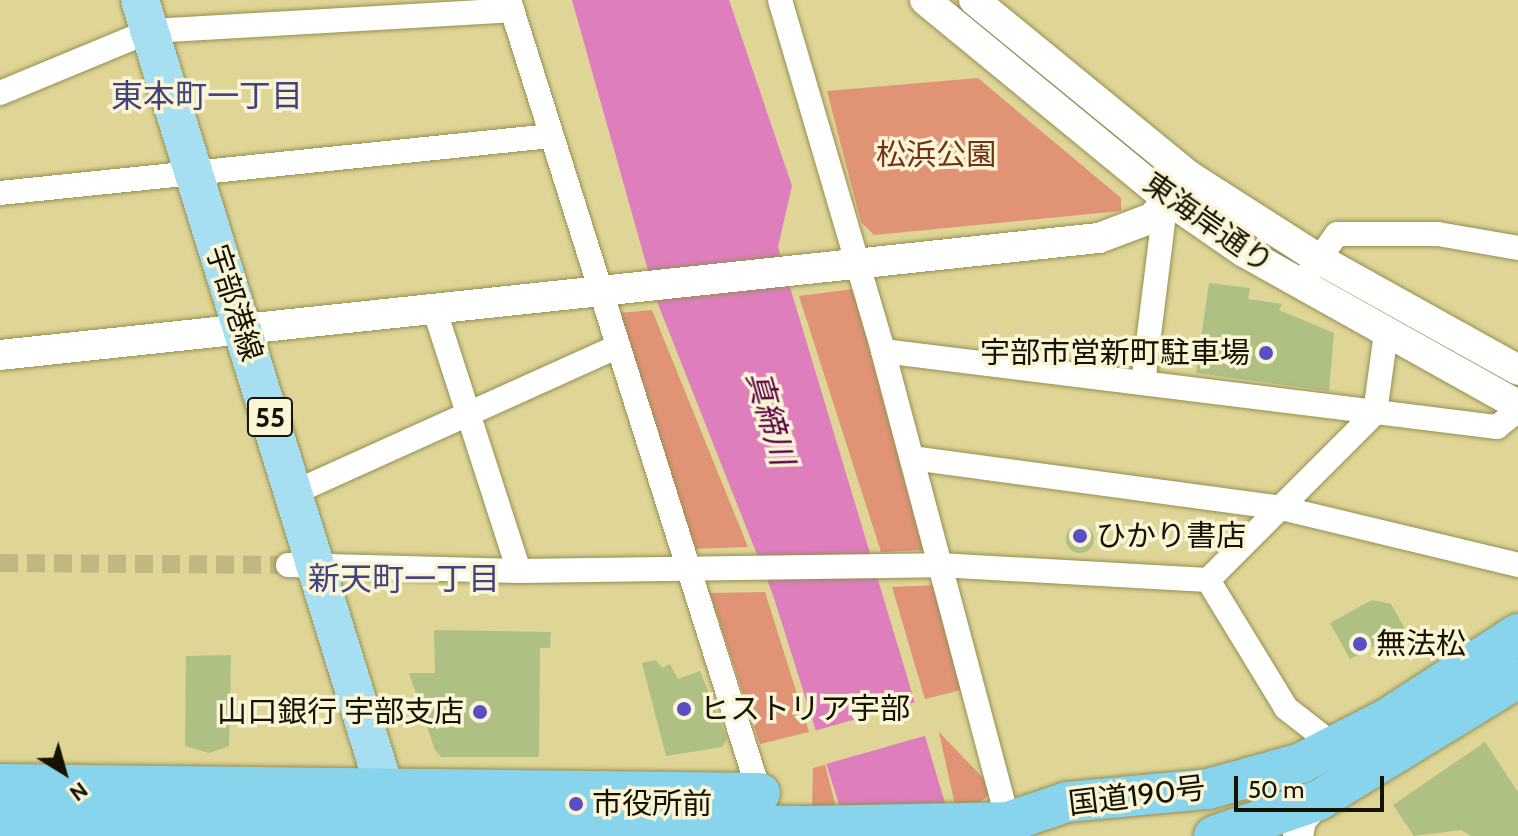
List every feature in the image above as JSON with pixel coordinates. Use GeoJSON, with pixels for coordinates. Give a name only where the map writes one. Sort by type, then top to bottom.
{"type":"FeatureCollection","features":[{"type":"Feature","properties":{"kind":"highway","name":"国道190号"},"geometry":{"type":"LineString","coordinates":[[0,816],[392,815],[765,809],[840,826],[956,826],[1008,822],[1067,802],[1208,789],[1318,755],[1518,634]]}},
{"type":"Feature","properties":{"kind":"highway","name":"国道190号"},"geometry":{"type":"LineString","coordinates":[[1235,834],[1308,816],[1518,678]]}},
{"type":"Feature","properties":{"kind":"highway"},"geometry":{"type":"LineString","coordinates":[[1008,822],[1192,816],[1235,834],[1258,794],[1318,755]]}},
{"type":"Feature","properties":{"kind":"highway"},"geometry":{"type":"LineString","coordinates":[[0,784],[392,815]]}},
{"type":"Feature","properties":{"kind":"main road","name":"宇部港線"},"geometry":{"type":"LineString","coordinates":[[145,15],[293,493],[302,566],[392,815]]}},
{"type":"Feature","properties":{"kind":"street"},"geometry":{"type":"LineString","coordinates":[[780,0],[883,351],[1008,822]]}},
{"type":"Feature","properties":{"kind":"street","name":"東海岸通り"},"geometry":{"type":"LineString","coordinates":[[925,0],[1168,204],[1302,287],[1518,408]]}},
{"type":"Feature","properties":{"kind":"street","name":"東海岸通り"},"geometry":{"type":"LineString","coordinates":[[974,0],[1189,176],[1317,258],[1518,370]]}},
{"type":"Feature","properties":{"kind":"street"},"geometry":{"type":"LineString","coordinates":[[0,93],[145,15],[510,5],[765,809]]}},
{"type":"Feature","properties":{"kind":"street"},"geometry":{"type":"LineString","coordinates":[[0,193],[551,136]]}},
{"type":"Feature","properties":{"kind":"street"},"geometry":{"type":"LineString","coordinates":[[0,355],[793,274],[1099,238],[1129,230],[1168,204],[1189,176]]}},
{"type":"Feature","properties":{"kind":"street"},"geometry":{"type":"LineString","coordinates":[[1143,383],[1168,204]]}},
{"type":"Feature","properties":{"kind":"street"},"geometry":{"type":"LineString","coordinates":[[1302,287],[1317,258],[1337,234],[1378,232],[1518,248]]}},
{"type":"Feature","properties":{"kind":"street"},"geometry":{"type":"LineString","coordinates":[[435,311],[519,571]]}},
{"type":"Feature","properties":{"kind":"street"},"geometry":{"type":"LineString","coordinates":[[302,566],[689,571],[939,565],[1208,580],[1375,413],[1386,333]]}},
{"type":"Feature","properties":{"kind":"street"},"geometry":{"type":"LineString","coordinates":[[293,493],[468,418],[618,346]]}},
{"type":"Feature","properties":{"kind":"street"},"geometry":{"type":"LineString","coordinates":[[883,351],[1497,427],[1518,408]]}},
{"type":"Feature","properties":{"kind":"street"},"geometry":{"type":"LineString","coordinates":[[912,458],[1281,508],[1518,565]]}},
{"type":"Feature","properties":{"kind":"street"},"geometry":{"type":"LineString","coordinates":[[1208,580],[1318,755]]}},
{"type":"Feature","properties":{"kind":"street"},"geometry":{"type":"LineString","coordinates":[[1285,836],[1308,816]]}},
{"type":"Feature","properties":{"kind":"green space","name":"松浜公園"},"geometry":{"type":"Polygon","coordinates":[[[978,78],[1121,198],[1121,211],[874,235],[861,222],[827,91],[978,78]]]}},
{"type":"Feature","properties":{"kind":"green space"},"geometry":{"type":"Polygon","coordinates":[[[853,289],[923,550],[881,552],[799,296],[853,289]]]}},
{"type":"Feature","properties":{"kind":"green space"},"geometry":{"type":"Polygon","coordinates":[[[652,310],[748,547],[692,549],[619,313],[652,310]]]}},
{"type":"Feature","properties":{"kind":"green space"},"geometry":{"type":"Polygon","coordinates":[[[937,585],[965,689],[925,699],[892,587],[937,585]]]}},
{"type":"Feature","properties":{"kind":"green space"},"geometry":{"type":"Polygon","coordinates":[[[765,592],[809,732],[760,744],[710,593],[765,592]]]}},
{"type":"Feature","properties":{"kind":"green space"},"geometry":{"type":"Polygon","coordinates":[[[939,732],[985,780],[991,793],[978,804],[956,810],[939,732]]]}},
{"type":"Feature","properties":{"kind":"green space"},"geometry":{"type":"Polygon","coordinates":[[[825,765],[836,807],[812,808],[813,768],[825,765]]]}},
{"type":"Feature","properties":{"kind":"water","name":"真締川"},"geometry":{"type":"Polygon","coordinates":[[[572,0],[729,0],[792,186],[778,247],[955,836],[849,836],[773,595],[656,299],[572,0]]]}},
{"type":"Feature","properties":{"kind":"pier"},"geometry":{"type":"Polygon","coordinates":[[[919,701],[929,735],[825,764],[815,731],[919,701]]]}},
{"type":"Feature","properties":{"kind":"building","name":"宇部市営新町駐車場"},"geometry":{"type":"Polygon","coordinates":[[[1209,283],[1250,288],[1248,299],[1282,304],[1279,310],[1334,333],[1329,391],[1196,373],[1209,283]]]}},
{"type":"Feature","properties":{"kind":"building","name":"ひかり書店"},"geometry":{"type":"Polygon","coordinates":[[[1080,525],[1090,529],[1094,539],[1090,549],[1080,553],[1070,549],[1066,539],[1070,529],[1080,525]]]}},
{"type":"Feature","properties":{"kind":"building","name":"無法松"},"geometry":{"type":"Polygon","coordinates":[[[1372,600],[1391,604],[1405,629],[1350,659],[1330,623],[1372,600]]]}},
{"type":"Feature","properties":{"kind":"building","name":"山口銀行 宇部支店"},"geometry":{"type":"Polygon","coordinates":[[[434,630],[551,632],[550,648],[540,648],[539,757],[441,757],[435,750],[409,673],[435,673],[434,630]]]}},
{"type":"Feature","properties":{"kind":"building"},"geometry":{"type":"Polygon","coordinates":[[[231,655],[229,746],[209,753],[185,746],[186,656],[231,655]]]}},
{"type":"Feature","properties":{"kind":"building","name":"ヒストリア宇部"},"geometry":{"type":"Polygon","coordinates":[[[656,660],[662,668],[670,664],[678,679],[700,671],[727,739],[722,747],[666,756],[642,663],[656,660]]]}},
{"type":"Feature","properties":{"kind":"building"},"geometry":{"type":"Polygon","coordinates":[[[1485,742],[1518,792],[1518,836],[1471,836],[1461,830],[1414,836],[1393,805],[1485,742]]]}},
{"type":"Feature","properties":{"kind":"tunnel"},"geometry":{"type":"LineString","coordinates":[[0,563],[288,565]]}},
{"type":"Feature","properties":{"kind":"place","name":"宇部市営新町駐車場"},"geometry":{"type":"Point","coordinates":[1266,353]}},
{"type":"Feature","properties":{"kind":"place","name":"ひかり書店"},"geometry":{"type":"Point","coordinates":[1080,536]}},
{"type":"Feature","properties":{"kind":"place","name":"無法松"},"geometry":{"type":"Point","coordinates":[1360,644]}},
{"type":"Feature","properties":{"kind":"place","name":"ヒストリア宇部"},"geometry":{"type":"Point","coordinates":[684,709]}},
{"type":"Feature","properties":{"kind":"place","name":"山口銀行 宇部支店"},"geometry":{"type":"Point","coordinates":[480,712]}},
{"type":"Feature","properties":{"kind":"place","name":"市役所前"},"geometry":{"type":"Point","coordinates":[576,804]}},
{"type":"Feature","properties":{"kind":"district","name":"東本町一丁目"},"geometry":{"type":"Point","coordinates":[207,96]}},
{"type":"Feature","properties":{"kind":"district","name":"新天町一丁目"},"geometry":{"type":"Point","coordinates":[404,579]}}]}
